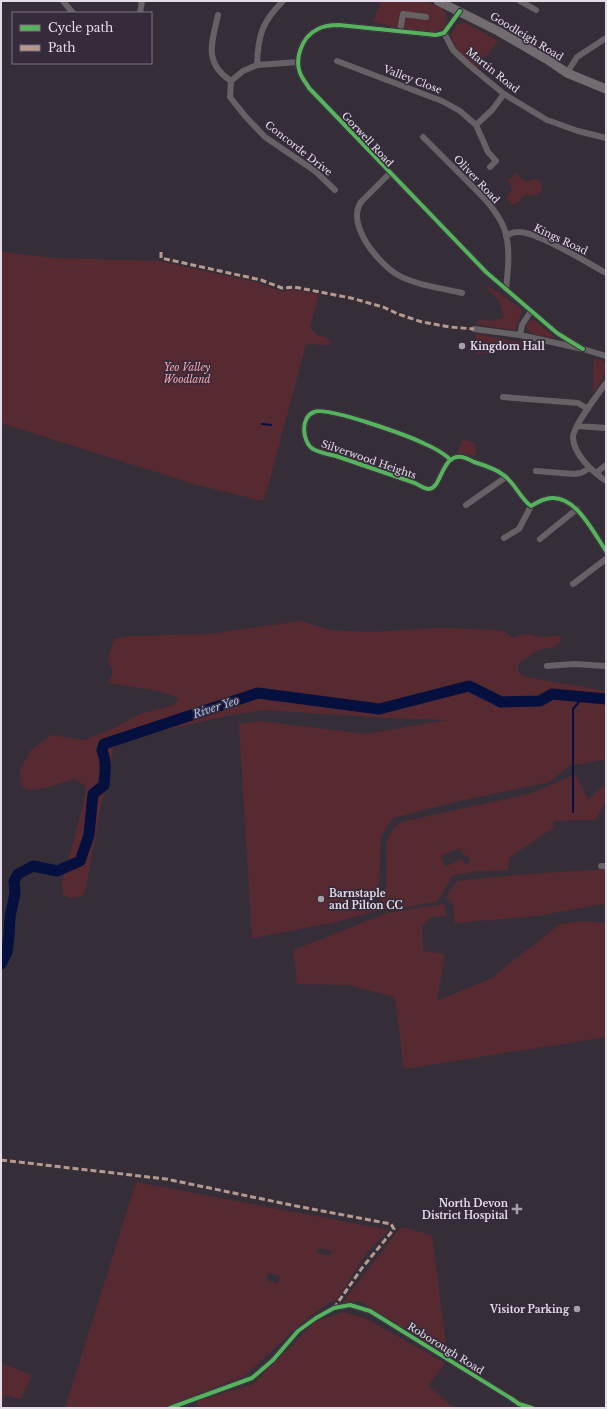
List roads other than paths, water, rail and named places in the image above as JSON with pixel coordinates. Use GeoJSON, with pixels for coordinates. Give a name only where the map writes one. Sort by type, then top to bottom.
{"type":"FeatureCollection","features":[{"type":"Feature","properties":{"kind":"street"},"geometry":{"type":"LineString","coordinates":[[63,1],[71,12]]}},
{"type":"Feature","properties":{"kind":"street"},"geometry":{"type":"LineString","coordinates":[[140,12],[142,1]]}},
{"type":"Feature","properties":{"kind":"street"},"geometry":{"type":"LineString","coordinates":[[257,65],[259,39],[264,24],[269,16],[284,1]]}},
{"type":"Feature","properties":{"kind":"street","name":"Goodleigh Road"},"geometry":{"type":"LineString","coordinates":[[438,1],[460,11],[529,48],[567,73],[606,89]]}},
{"type":"Feature","properties":{"kind":"street"},"geometry":{"type":"LineString","coordinates":[[520,1],[536,10]]}},
{"type":"Feature","properties":{"kind":"street"},"geometry":{"type":"LineString","coordinates":[[218,15],[210,48],[213,62],[223,75],[231,80],[243,71],[257,65],[298,62],[300,52],[310,34],[327,25],[436,35],[444,33],[460,11]]}},
{"type":"Feature","properties":{"kind":"street"},"geometry":{"type":"LineString","coordinates":[[400,32],[403,14],[426,17]]}},
{"type":"Feature","properties":{"kind":"street","name":"Martin Road"},"geometry":{"type":"LineString","coordinates":[[444,33],[453,50],[504,94],[547,120],[578,131],[606,138]]}},
{"type":"Feature","properties":{"kind":"street"},"geometry":{"type":"LineString","coordinates":[[567,73],[577,57],[606,38]]}},
{"type":"Feature","properties":{"kind":"street","name":"Valley Close"},"geometry":{"type":"LineString","coordinates":[[337,61],[442,101],[460,111],[476,125],[488,152],[495,159],[496,161],[490,167]]}},
{"type":"Feature","properties":{"kind":"street","name":"Gorwell Road"},"geometry":{"type":"LineString","coordinates":[[298,62],[301,76],[309,88],[486,272],[563,338],[584,349]]}},
{"type":"Feature","properties":{"kind":"street","name":"Concorde Drive"},"geometry":{"type":"LineString","coordinates":[[231,80],[230,97],[245,116],[265,137],[315,171],[335,190]]}},
{"type":"Feature","properties":{"kind":"street"},"geometry":{"type":"LineString","coordinates":[[476,125],[492,110],[504,94]]}},
{"type":"Feature","properties":{"kind":"street","name":"Oliver Road"},"geometry":{"type":"LineString","coordinates":[[423,137],[480,194],[497,215],[504,228],[506,236],[508,265],[506,289]]}},
{"type":"Feature","properties":{"kind":"street"},"geometry":{"type":"LineString","coordinates":[[390,173],[357,207],[358,224],[365,240],[380,259],[398,275],[408,280],[462,293]]}},
{"type":"Feature","properties":{"kind":"street","name":"Kings Road"},"geometry":{"type":"LineString","coordinates":[[506,236],[516,232],[528,234],[578,257],[606,273]]}},
{"type":"Feature","properties":{"kind":"street"},"geometry":{"type":"LineString","coordinates":[[520,335],[522,325],[531,311]]}},
{"type":"Feature","properties":{"kind":"street"},"geometry":{"type":"LineString","coordinates":[[474,329],[520,335],[584,349],[606,356]]}},
{"type":"Feature","properties":{"kind":"street"},"geometry":{"type":"LineString","coordinates":[[606,382],[574,434],[574,442],[581,458],[590,468],[606,481]]}},
{"type":"Feature","properties":{"kind":"street"},"geometry":{"type":"LineString","coordinates":[[503,397],[578,403],[588,409]]}},
{"type":"Feature","properties":{"kind":"street","name":"Silverwood Heights"},"geometry":{"type":"LineString","coordinates":[[321,410],[327,411],[423,442],[441,452],[451,460],[439,477],[436,485],[427,489],[415,483],[312,448],[306,440],[304,426],[306,418],[312,412],[321,410]]}},
{"type":"Feature","properties":{"kind":"street"},"geometry":{"type":"LineString","coordinates":[[578,426],[606,428]]}},
{"type":"Feature","properties":{"kind":"street"},"geometry":{"type":"LineString","coordinates":[[451,460],[459,457],[466,458],[484,465],[506,477],[512,481],[525,501],[531,506]]}},
{"type":"Feature","properties":{"kind":"street"},"geometry":{"type":"LineString","coordinates":[[596,473],[606,465]]}},
{"type":"Feature","properties":{"kind":"street"},"geometry":{"type":"LineString","coordinates":[[536,471],[574,474],[581,473],[590,468]]}},
{"type":"Feature","properties":{"kind":"street"},"geometry":{"type":"LineString","coordinates":[[466,505],[506,477]]}},
{"type":"Feature","properties":{"kind":"street"},"geometry":{"type":"LineString","coordinates":[[504,538],[519,529],[531,506],[546,499],[556,498],[569,502],[577,509],[606,551]]}},
{"type":"Feature","properties":{"kind":"street"},"geometry":{"type":"LineString","coordinates":[[540,539],[577,509]]}},
{"type":"Feature","properties":{"kind":"street"},"geometry":{"type":"LineString","coordinates":[[573,584],[606,559]]}},
{"type":"Feature","properties":{"kind":"street"},"geometry":{"type":"LineString","coordinates":[[547,666],[574,664],[606,666]]}},
{"type":"Feature","properties":{"kind":"street","name":"Roborough Road"},"geometry":{"type":"LineString","coordinates":[[170,1408],[252,1378],[273,1360],[298,1331],[316,1318],[334,1308],[350,1305],[370,1311],[512,1400],[532,1408]]}},
{"type":"Feature","properties":{"kind":"waterway"},"geometry":{"type":"LineString","coordinates":[[262,424],[271,425]]}},
{"type":"Feature","properties":{"kind":"waterway","name":"River Yeo"},"geometry":{"type":"LineString","coordinates":[[1,964],[7,952],[10,917],[15,893],[14,881],[18,874],[33,866],[57,871],[80,861],[89,835],[93,794],[104,785],[105,763],[102,750],[104,744],[258,693],[379,709],[469,686],[501,702],[540,701],[552,694],[606,699]]}},
{"type":"Feature","properties":{"kind":"waterway"},"geometry":{"type":"LineString","coordinates":[[573,812],[573,709],[583,697]]}},
{"type":"Feature","properties":{"kind":"place","name":"Kingdom Hall"},"geometry":{"type":"Point","coordinates":[462,346]}},
{"type":"Feature","properties":{"kind":"place","name":"Barnstaple and Pilton CC"},"geometry":{"type":"Point","coordinates":[321,899]}},
{"type":"Feature","properties":{"kind":"place","name":"North Devon District Hospital"},"geometry":{"type":"Point","coordinates":[517,1209]}},
{"type":"Feature","properties":{"kind":"place","name":"Visitor Parking"},"geometry":{"type":"Point","coordinates":[577,1309]}},
{"type":"Feature","properties":{"kind":"park label","name":"Yeo Valley Woodland"},"geometry":{"type":"Point","coordinates":[187,372]}}]}
